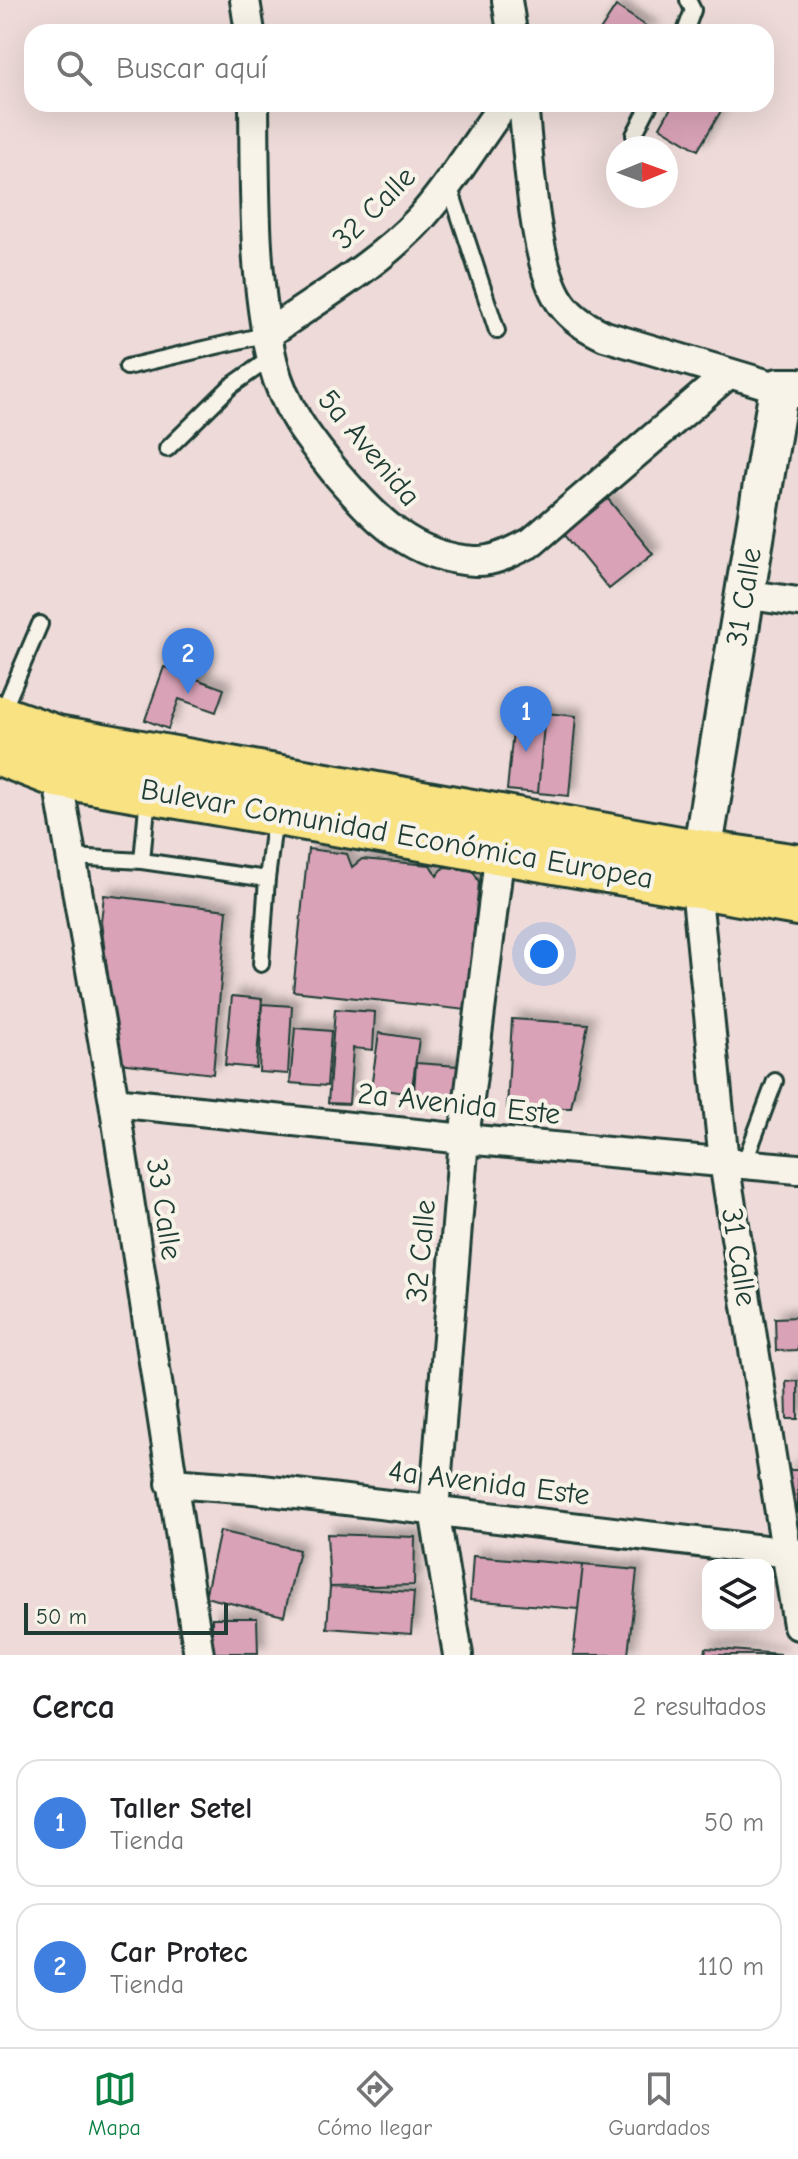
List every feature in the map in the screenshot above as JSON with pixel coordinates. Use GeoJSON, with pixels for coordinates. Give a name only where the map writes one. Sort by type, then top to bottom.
{"type":"FeatureCollection","features":[{"type":"Feature","properties":{"kind":"main road","name":"Bulevar Comunidad Económica Europea"},"geometry":{"type":"LineString","coordinates":[[0,718],[57,738],[699,870],[798,903]]}},
{"type":"Feature","properties":{"kind":"main road","name":"Bulevar Comunidad Económica Europea"},"geometry":{"type":"LineString","coordinates":[[0,753],[57,775],[500,851],[699,870],[798,867]]}},
{"type":"Feature","properties":{"kind":"street"},"geometry":{"type":"LineString","coordinates":[[245,0],[249,24]]}},
{"type":"Feature","properties":{"kind":"street"},"geometry":{"type":"LineString","coordinates":[[507,0],[511,24]]}},
{"type":"Feature","properties":{"kind":"street","name":"5a Avenida"},"geometry":{"type":"LineString","coordinates":[[254,112],[257,254],[270,346],[282,393],[296,422],[374,517],[399,536],[451,558],[477,562],[504,556],[532,542],[728,374]]}},
{"type":"Feature","properties":{"kind":"street","name":"32 Calle"},"geometry":{"type":"LineString","coordinates":[[270,346],[422,217],[498,112]]}},
{"type":"Feature","properties":{"kind":"street"},"geometry":{"type":"LineString","coordinates":[[524,112],[540,246],[546,273],[561,304],[583,326],[605,336],[728,374],[789,388]]}},
{"type":"Feature","properties":{"kind":"street","name":"31 Calle"},"geometry":{"type":"LineString","coordinates":[[789,388],[744,594],[699,870],[734,1163],[792,1554],[798,1625]]}},
{"type":"Feature","properties":{"kind":"street"},"geometry":{"type":"LineString","coordinates":[[744,594],[798,602]]}},
{"type":"Feature","properties":{"kind":"street","name":"33 Calle"},"geometry":{"type":"LineString","coordinates":[[57,775],[114,1102],[199,1655]]}},
{"type":"Feature","properties":{"kind":"street","name":"32 Calle"},"geometry":{"type":"LineString","coordinates":[[458,1655],[434,1510],[464,1139],[500,851]]}},
{"type":"Feature","properties":{"kind":"street","name":"2a Avenida Este"},"geometry":{"type":"LineString","coordinates":[[114,1102],[464,1139],[798,1169]]}},
{"type":"Feature","properties":{"kind":"street","name":"4a Avenida Este"},"geometry":{"type":"LineString","coordinates":[[171,1483],[254,1489],[792,1554]]}},
{"type":"Feature","properties":{"kind":"lane"},"geometry":{"type":"LineString","coordinates":[[688,0],[693,10],[688,24]]}},
{"type":"Feature","properties":{"kind":"lane"},"geometry":{"type":"LineString","coordinates":[[634,135],[646,112]]}},
{"type":"Feature","properties":{"kind":"lane"},"geometry":{"type":"LineString","coordinates":[[448,181],[497,331]]}},
{"type":"Feature","properties":{"kind":"lane"},"geometry":{"type":"LineString","coordinates":[[127,367],[270,346]]}},
{"type":"Feature","properties":{"kind":"lane"},"geometry":{"type":"LineString","coordinates":[[167,449],[270,346]]}},
{"type":"Feature","properties":{"kind":"lane"},"geometry":{"type":"LineString","coordinates":[[0,718],[40,624]]}},
{"type":"Feature","properties":{"kind":"lane"},"geometry":{"type":"LineString","coordinates":[[142,861],[148,790]]}},
{"type":"Feature","properties":{"kind":"lane"},"geometry":{"type":"LineString","coordinates":[[261,964],[275,812]]}},
{"type":"Feature","properties":{"kind":"lane"},"geometry":{"type":"LineString","coordinates":[[71,857],[142,861],[267,879]]}},
{"type":"Feature","properties":{"kind":"lane"},"geometry":{"type":"LineString","coordinates":[[734,1163],[775,1081]]}},
{"type":"Feature","properties":{"kind":"building"},"geometry":{"type":"Polygon","coordinates":[[[616,6],[643,24],[604,24],[616,6]]]}},
{"type":"Feature","properties":{"kind":"building"},"geometry":{"type":"Polygon","coordinates":[[[668,112],[720,112],[698,150],[660,127],[668,112]]]}},
{"type":"Feature","properties":{"kind":"building"},"geometry":{"type":"Polygon","coordinates":[[[608,499],[653,554],[609,589],[564,534],[608,499]]]}},
{"type":"Feature","properties":{"kind":"building"},"geometry":{"type":"Polygon","coordinates":[[[164,667],[224,689],[216,712],[179,699],[168,729],[145,720],[164,667]]]}},
{"type":"Feature","properties":{"kind":"building"},"geometry":{"type":"Polygon","coordinates":[[[515,710],[545,713],[538,793],[507,790],[515,710]]]}},
{"type":"Feature","properties":{"kind":"building"},"geometry":{"type":"Polygon","coordinates":[[[545,713],[576,716],[569,796],[538,793],[545,713]]]}},
{"type":"Feature","properties":{"kind":"building"},"geometry":{"type":"Polygon","coordinates":[[[308,849],[347,854],[352,867],[362,859],[430,865],[437,876],[444,867],[472,869],[479,882],[466,1010],[293,991],[308,849]]]}},
{"type":"Feature","properties":{"kind":"building"},"geometry":{"type":"Polygon","coordinates":[[[104,895],[227,910],[213,1074],[119,1063],[101,922],[104,895]]]}},
{"type":"Feature","properties":{"kind":"building"},"geometry":{"type":"Polygon","coordinates":[[[232,996],[262,999],[256,1068],[225,1065],[232,996]]]}},
{"type":"Feature","properties":{"kind":"building"},"geometry":{"type":"Polygon","coordinates":[[[262,1004],[292,1006],[288,1074],[259,1072],[262,1004]]]}},
{"type":"Feature","properties":{"kind":"building"},"geometry":{"type":"Polygon","coordinates":[[[335,1009],[375,1012],[373,1050],[353,1048],[349,1104],[328,1103],[335,1009]]]}},
{"type":"Feature","properties":{"kind":"building"},"geometry":{"type":"Polygon","coordinates":[[[512,1019],[588,1024],[571,1108],[507,1108],[512,1019]]]}},
{"type":"Feature","properties":{"kind":"building"},"geometry":{"type":"Polygon","coordinates":[[[295,1028],[331,1031],[327,1086],[290,1083],[295,1028]]]}},
{"type":"Feature","properties":{"kind":"building"},"geometry":{"type":"Polygon","coordinates":[[[379,1033],[419,1039],[411,1094],[371,1088],[379,1033]]]}},
{"type":"Feature","properties":{"kind":"building"},"geometry":{"type":"Polygon","coordinates":[[[416,1063],[458,1066],[456,1109],[413,1107],[416,1063]]]}},
{"type":"Feature","properties":{"kind":"building"},"geometry":{"type":"Polygon","coordinates":[[[798,1317],[798,1350],[776,1351],[775,1318],[798,1317]]]}},
{"type":"Feature","properties":{"kind":"building"},"geometry":{"type":"Polygon","coordinates":[[[798,1381],[798,1419],[787,1419],[786,1382],[798,1381]]]}},
{"type":"Feature","properties":{"kind":"building"},"geometry":{"type":"Polygon","coordinates":[[[788,1470],[798,1470],[798,1514],[788,1470]]]}},
{"type":"Feature","properties":{"kind":"building"},"geometry":{"type":"Polygon","coordinates":[[[220,1531],[299,1550],[284,1616],[205,1597],[220,1531]]]}},
{"type":"Feature","properties":{"kind":"building"},"geometry":{"type":"Polygon","coordinates":[[[327,1534],[415,1537],[414,1585],[330,1587],[327,1534]]]}},
{"type":"Feature","properties":{"kind":"building"},"geometry":{"type":"Polygon","coordinates":[[[473,1556],[583,1565],[578,1609],[470,1600],[473,1556]]]}},
{"type":"Feature","properties":{"kind":"building"},"geometry":{"type":"Polygon","coordinates":[[[583,1565],[637,1570],[628,1655],[573,1655],[583,1565]]]}},
{"type":"Feature","properties":{"kind":"building"},"geometry":{"type":"Polygon","coordinates":[[[330,1587],[414,1592],[411,1634],[327,1628],[330,1587]]]}},
{"type":"Feature","properties":{"kind":"building"},"geometry":{"type":"Polygon","coordinates":[[[212,1618],[257,1618],[258,1653],[212,1653],[212,1618]]]}},
{"type":"Feature","properties":{"kind":"building"},"geometry":{"type":"Polygon","coordinates":[[[706,1648],[780,1654],[780,1655],[705,1655],[706,1648]]]}},
{"type":"Feature","properties":{"kind":"place","name":"Car Protec"},"geometry":{"type":"Point","coordinates":[188,694]}},
{"type":"Feature","properties":{"kind":"place","name":"Taller Setel"},"geometry":{"type":"Point","coordinates":[526,752]}}]}
